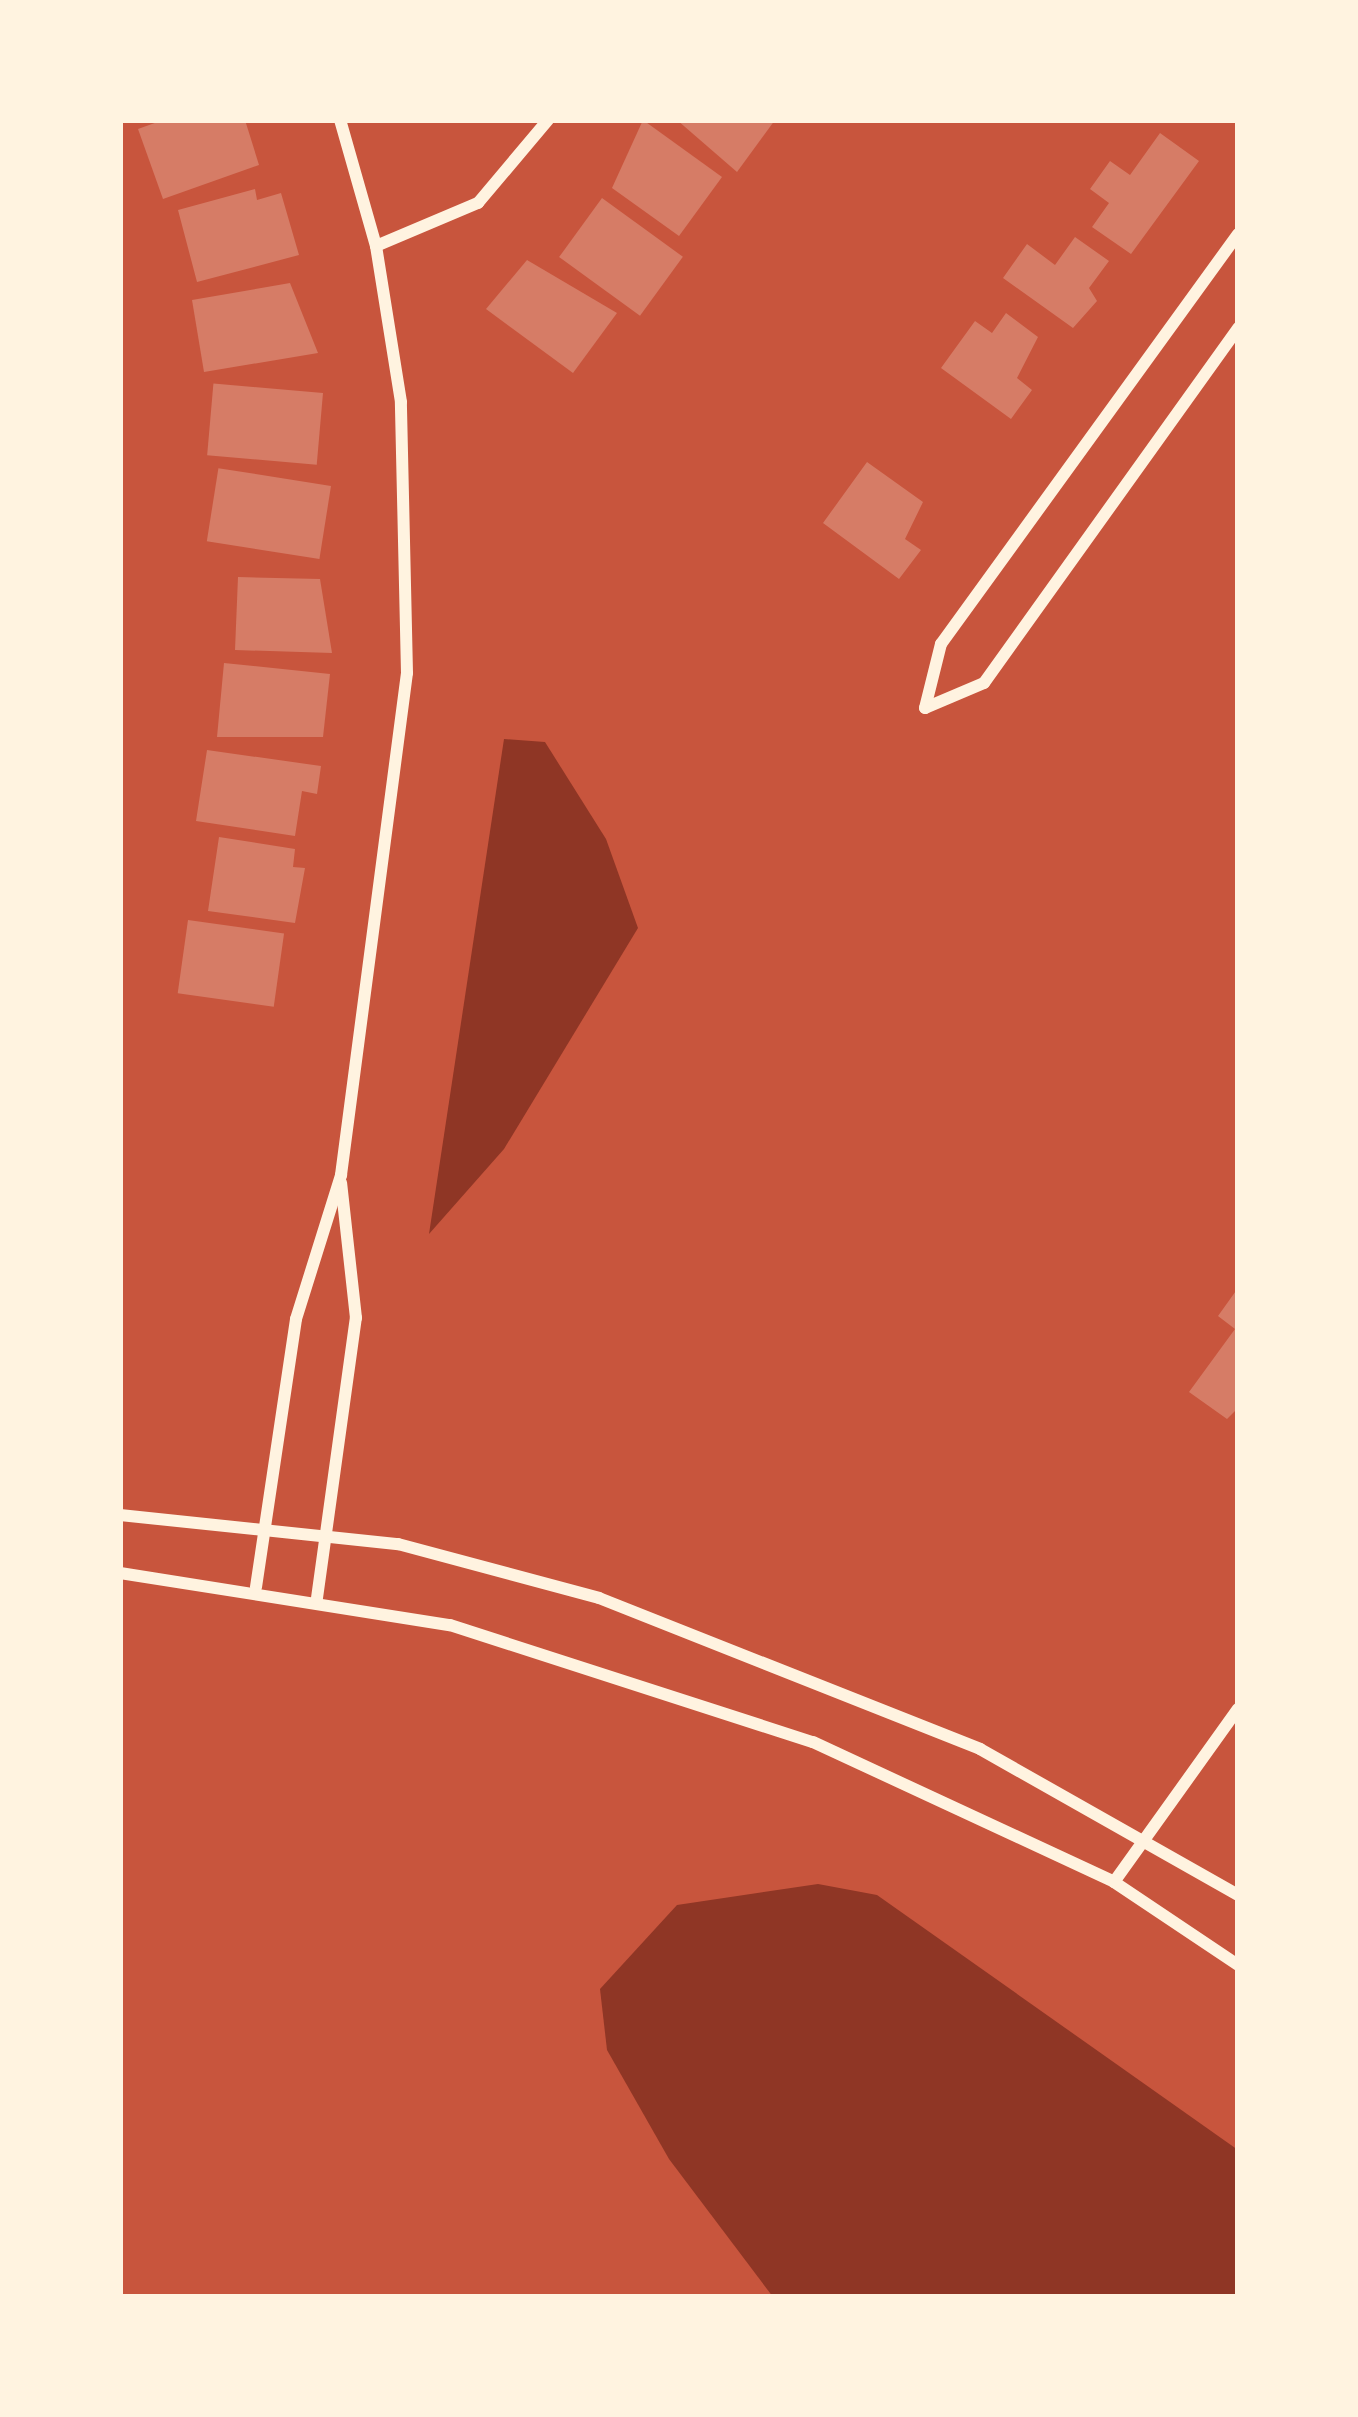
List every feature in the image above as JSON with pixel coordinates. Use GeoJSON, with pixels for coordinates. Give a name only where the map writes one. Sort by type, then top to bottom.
{"type":"FeatureCollection","features":[{"type":"Feature","properties":{"kind":"street"},"geometry":{"type":"LineString","coordinates":[[256,1587],[296,1319],[341,1175],[410,608],[401,402],[376,246],[340,120]]}},
{"type":"Feature","properties":{"kind":"street"},"geometry":{"type":"LineString","coordinates":[[376,246],[478,203],[548,120]]}},
{"type":"Feature","properties":{"kind":"street"},"geometry":{"type":"LineString","coordinates":[[1238,235],[941,644],[925,708],[984,682],[1238,328]]}},
{"type":"Feature","properties":{"kind":"street"},"geometry":{"type":"LineString","coordinates":[[317,1598],[356,1318],[341,1175]]}},
{"type":"Feature","properties":{"kind":"street"},"geometry":{"type":"LineString","coordinates":[[120,1515],[327,1534],[599,1598],[811,1674],[1148,1835],[1238,1895]]}},
{"type":"Feature","properties":{"kind":"street"},"geometry":{"type":"LineString","coordinates":[[120,1573],[256,1587],[450,1625],[813,1742],[1114,1882],[1238,1965]]}},
{"type":"Feature","properties":{"kind":"street"},"geometry":{"type":"LineString","coordinates":[[1114,1882],[1238,1708]]}},
{"type":"Feature","properties":{"kind":"shaded area"},"geometry":{"type":"Polygon","coordinates":[[[504,739],[545,742],[606,839],[638,928],[504,1149],[429,1234],[504,739]]]}},
{"type":"Feature","properties":{"kind":"shaded area"},"geometry":{"type":"Polygon","coordinates":[[[818,1884],[877,1895],[1238,2150],[1238,2297],[773,2297],[669,2159],[607,2050],[600,1989],[677,1905],[818,1884]]]}},
{"type":"Feature","properties":{"kind":"building"},"geometry":{"type":"Polygon","coordinates":[[[163,120],[245,120],[259,165],[163,199],[138,129],[163,120]]]}},
{"type":"Feature","properties":{"kind":"building"},"geometry":{"type":"Polygon","coordinates":[[[643,120],[722,177],[679,236],[612,188],[643,120]]]}},
{"type":"Feature","properties":{"kind":"building"},"geometry":{"type":"Polygon","coordinates":[[[677,120],[775,120],[737,172],[677,120]]]}},
{"type":"Feature","properties":{"kind":"building"},"geometry":{"type":"Polygon","coordinates":[[[1160,133],[1199,161],[1131,254],[1092,227],[1109,203],[1090,189],[1110,161],[1130,175],[1160,133]]]}},
{"type":"Feature","properties":{"kind":"building"},"geometry":{"type":"Polygon","coordinates":[[[255,189],[257,200],[281,193],[299,255],[197,282],[178,210],[255,189]]]}},
{"type":"Feature","properties":{"kind":"building"},"geometry":{"type":"Polygon","coordinates":[[[602,198],[683,257],[640,316],[559,257],[602,198]]]}},
{"type":"Feature","properties":{"kind":"building"},"geometry":{"type":"Polygon","coordinates":[[[1075,237],[1109,261],[1089,288],[1097,301],[1073,328],[1003,278],[1027,244],[1055,265],[1075,237]]]}},
{"type":"Feature","properties":{"kind":"building"},"geometry":{"type":"Polygon","coordinates":[[[527,260],[617,313],[573,373],[486,309],[527,260]]]}},
{"type":"Feature","properties":{"kind":"building"},"geometry":{"type":"Polygon","coordinates":[[[290,283],[318,353],[204,372],[192,300],[290,283]]]}},
{"type":"Feature","properties":{"kind":"building"},"geometry":{"type":"Polygon","coordinates":[[[1006,313],[1038,337],[1017,378],[1032,390],[1011,419],[941,368],[975,321],[992,333],[1006,313]]]}},
{"type":"Feature","properties":{"kind":"building"},"geometry":{"type":"Polygon","coordinates":[[[213,383],[323,393],[317,465],[207,455],[213,383]]]}},
{"type":"Feature","properties":{"kind":"building"},"geometry":{"type":"Polygon","coordinates":[[[867,462],[923,502],[905,539],[921,550],[899,579],[823,523],[867,462]]]}},
{"type":"Feature","properties":{"kind":"building"},"geometry":{"type":"Polygon","coordinates":[[[218,468],[331,486],[319,559],[207,541],[218,468]]]}},
{"type":"Feature","properties":{"kind":"building"},"geometry":{"type":"Polygon","coordinates":[[[238,577],[320,579],[332,653],[235,650],[238,577]]]}},
{"type":"Feature","properties":{"kind":"building"},"geometry":{"type":"Polygon","coordinates":[[[224,663],[330,674],[323,737],[217,737],[224,663]]]}},
{"type":"Feature","properties":{"kind":"building"},"geometry":{"type":"Polygon","coordinates":[[[207,750],[321,766],[317,794],[302,791],[295,836],[196,821],[207,750]]]}},
{"type":"Feature","properties":{"kind":"building"},"geometry":{"type":"Polygon","coordinates":[[[219,837],[295,849],[293,867],[305,868],[295,923],[208,911],[219,837]]]}},
{"type":"Feature","properties":{"kind":"building"},"geometry":{"type":"Polygon","coordinates":[[[188,920],[284,933],[274,1007],[178,993],[188,920]]]}},
{"type":"Feature","properties":{"kind":"building"},"geometry":{"type":"Polygon","coordinates":[[[1238,1288],[1238,1408],[1227,1419],[1189,1392],[1235,1329],[1218,1316],[1238,1288]]]}}]}
